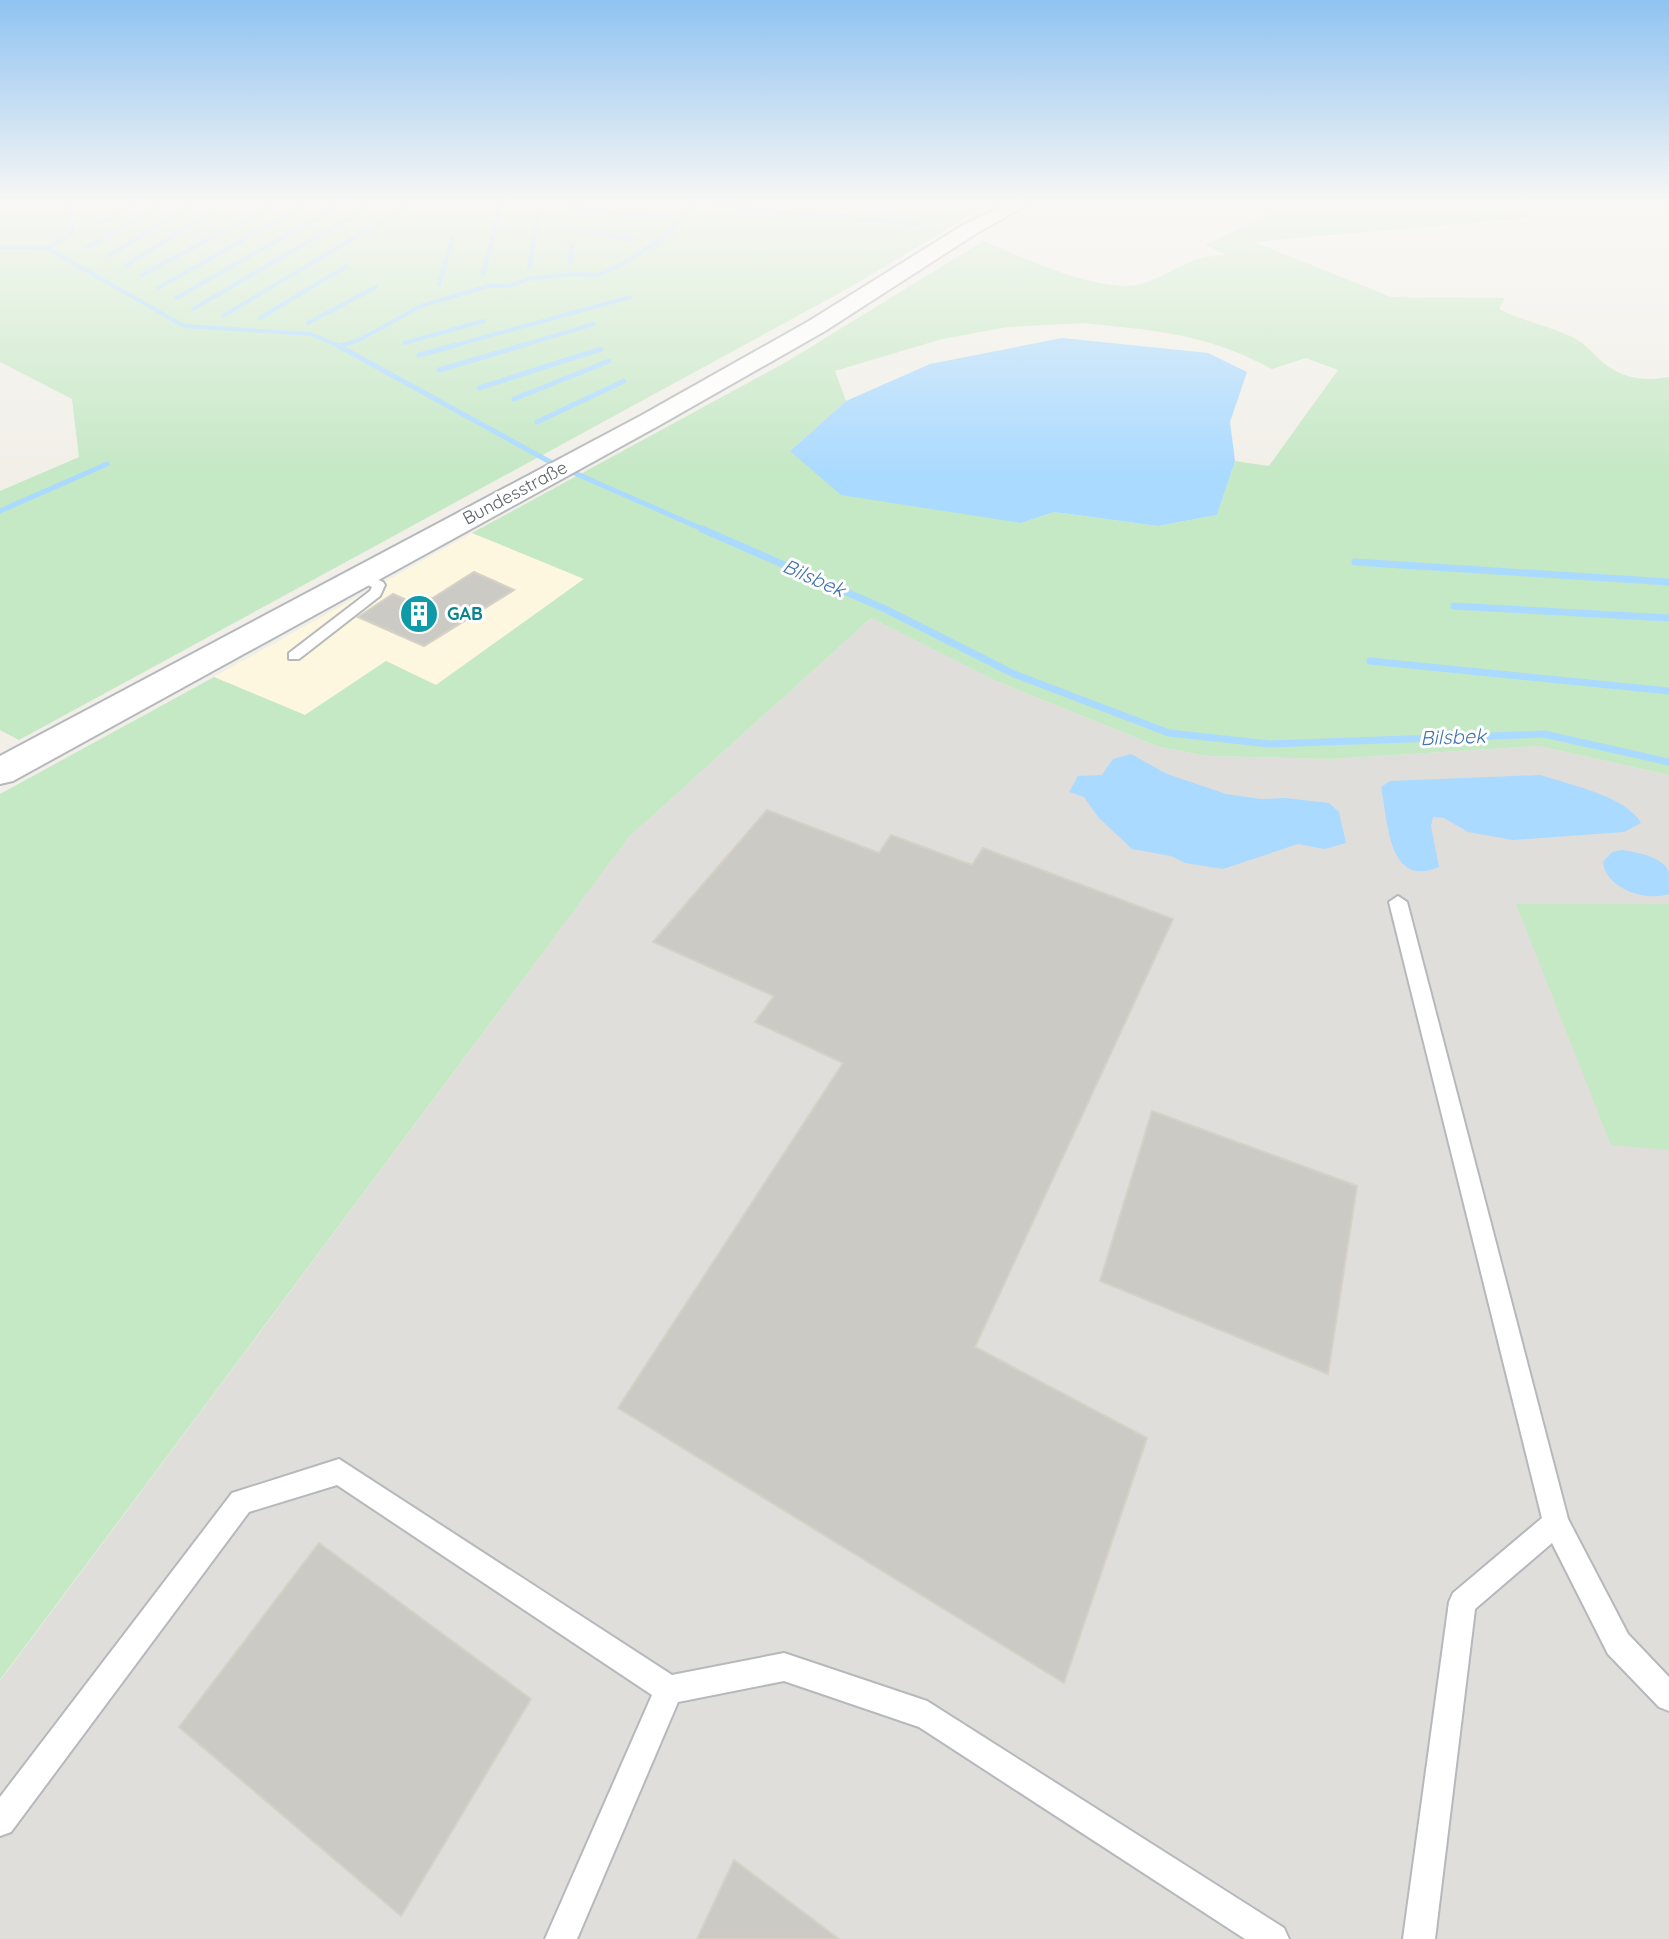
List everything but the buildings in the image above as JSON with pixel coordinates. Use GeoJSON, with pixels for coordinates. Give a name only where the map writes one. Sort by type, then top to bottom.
{"type":"FeatureCollection","features":[{"type":"Feature","properties":{"kind":"street","name":"Bundesstraße"},"geometry":{"type":"LineString","coordinates":[[5,764],[578,460],[817,326],[870,292]]}},
{"type":"Feature","properties":{"kind":"lane"},"geometry":{"type":"LineString","coordinates":[[294,656],[375,593],[379,585],[361,577]]}},
{"type":"Feature","properties":{"kind":"lane"},"geometry":{"type":"LineString","coordinates":[[1398,902],[1556,1523],[1618,1644],[1669,1697]]}},
{"type":"Feature","properties":{"kind":"lane"},"geometry":{"type":"LineString","coordinates":[[0,1821],[241,1502],[339,1472],[669,1690],[784,1667],[927,1715],[1273,1939]]}},
{"type":"Feature","properties":{"kind":"lane"},"geometry":{"type":"LineString","coordinates":[[1419,1939],[1462,1602],[1556,1523]]}},
{"type":"Feature","properties":{"kind":"lane"},"geometry":{"type":"LineString","coordinates":[[561,1939],[669,1690]]}},
{"type":"Feature","properties":{"kind":"shaded area"},"geometry":{"type":"Polygon","coordinates":[[[472,533],[585,578],[436,685],[386,661],[305,715],[214,677],[472,533]]]}},
{"type":"Feature","properties":{"kind":"shaded area"},"geometry":{"type":"Polygon","coordinates":[[[871,618],[994,680],[1159,747],[1208,756],[1331,759],[1539,746],[1669,775],[1669,1939],[0,1939],[0,1681],[629,837],[871,618]]]}},
{"type":"Feature","properties":{"kind":"green space"},"geometry":{"type":"Polygon","coordinates":[[[0,292],[841,292],[19,740],[0,730],[0,491],[79,457],[72,399],[0,362],[0,292]]]}},
{"type":"Feature","properties":{"kind":"green space"},"geometry":{"type":"Polygon","coordinates":[[[899,292],[1380,292],[1391,297],[1505,298],[1499,309],[1575,338],[1615,371],[1641,379],[1669,377],[1669,775],[1539,746],[1331,759],[1208,756],[1159,747],[994,680],[871,618],[629,837],[0,1680],[0,794],[214,677],[305,715],[386,661],[436,685],[584,579],[472,533],[788,361],[899,292]],[[1084,323],[1008,327],[942,339],[835,371],[846,401],[790,451],[1021,523],[1054,512],[1158,526],[1217,515],[1235,461],[1269,466],[1338,370],[1306,358],[1272,369],[1225,348],[1158,332],[1084,323]]]}},
{"type":"Feature","properties":{"kind":"green space"},"geometry":{"type":"Polygon","coordinates":[[[1516,904],[1669,904],[1669,1150],[1611,1145],[1516,904]]]}},
{"type":"Feature","properties":{"kind":"water"},"geometry":{"type":"Polygon","coordinates":[[[1062,338],[1208,353],[1247,372],[1230,422],[1235,461],[1217,515],[1158,526],[1054,512],[1021,523],[841,495],[790,451],[846,401],[930,364],[1062,338]]]}},
{"type":"Feature","properties":{"kind":"water"},"geometry":{"type":"Polygon","coordinates":[[[1131,754],[1167,774],[1226,794],[1329,803],[1339,812],[1346,843],[1325,849],[1298,844],[1223,869],[1132,849],[1098,817],[1084,797],[1069,792],[1078,776],[1102,775],[1113,759],[1131,754]]]}},
{"type":"Feature","properties":{"kind":"water"},"geometry":{"type":"Polygon","coordinates":[[[1541,775],[1610,799],[1634,814],[1641,823],[1624,832],[1513,840],[1468,832],[1444,818],[1433,817],[1431,826],[1439,867],[1422,871],[1409,869],[1400,860],[1389,833],[1381,787],[1390,781],[1541,775]]]}},
{"type":"Feature","properties":{"kind":"water"},"geometry":{"type":"Polygon","coordinates":[[[1622,850],[1649,856],[1662,863],[1669,873],[1669,894],[1639,895],[1611,880],[1603,862],[1612,852],[1622,850]]]}},
{"type":"Feature","properties":{"kind":"waterway","name":"Bilsbek"},"geometry":{"type":"LineString","coordinates":[[125,292],[184,326],[311,334],[339,346]]}},
{"type":"Feature","properties":{"kind":"waterway"},"geometry":{"type":"LineString","coordinates":[[176,298],[186,292]]}},
{"type":"Feature","properties":{"kind":"waterway"},"geometry":{"type":"LineString","coordinates":[[193,309],[221,292]]}},
{"type":"Feature","properties":{"kind":"waterway"},"geometry":{"type":"LineString","coordinates":[[223,316],[262,292]]}},
{"type":"Feature","properties":{"kind":"waterway"},"geometry":{"type":"LineString","coordinates":[[260,318],[303,292]]}},
{"type":"Feature","properties":{"kind":"waterway"},"geometry":{"type":"LineString","coordinates":[[308,323],[366,292]]}},
{"type":"Feature","properties":{"kind":"waterway"},"geometry":{"type":"LineString","coordinates":[[344,345],[340,346],[359,340],[421,306],[466,292]]}},
{"type":"Feature","properties":{"kind":"waterway"},"geometry":{"type":"LineString","coordinates":[[449,347],[630,297]]}},
{"type":"Feature","properties":{"kind":"waterway"},"geometry":{"type":"LineString","coordinates":[[404,343],[484,321]]}},
{"type":"Feature","properties":{"kind":"waterway"},"geometry":{"type":"LineString","coordinates":[[517,347],[594,324]]}},
{"type":"Feature","properties":{"kind":"waterway"},"geometry":{"type":"LineString","coordinates":[[419,355],[456,345]]}},
{"type":"Feature","properties":{"kind":"waterway"},"geometry":{"type":"LineString","coordinates":[[439,370],[524,345]]}},
{"type":"Feature","properties":{"kind":"waterway","name":"Bilsbek"},"geometry":{"type":"LineString","coordinates":[[339,346],[554,464],[707,531]]}},
{"type":"Feature","properties":{"kind":"waterway"},"geometry":{"type":"LineString","coordinates":[[479,388],[601,349]]}},
{"type":"Feature","properties":{"kind":"waterway"},"geometry":{"type":"LineString","coordinates":[[514,399],[609,361]]}},
{"type":"Feature","properties":{"kind":"waterway"},"geometry":{"type":"LineString","coordinates":[[537,422],[624,381]]}},
{"type":"Feature","properties":{"kind":"waterway"},"geometry":{"type":"LineString","coordinates":[[0,511],[107,464]]}},
{"type":"Feature","properties":{"kind":"waterway","name":"Bilsbek"},"geometry":{"type":"LineString","coordinates":[[702,529],[885,609],[1014,674],[1169,733],[1269,744],[1544,734],[1669,762]]}},
{"type":"Feature","properties":{"kind":"waterway"},"geometry":{"type":"LineString","coordinates":[[1355,562],[1669,582]]}},
{"type":"Feature","properties":{"kind":"waterway"},"geometry":{"type":"LineString","coordinates":[[1454,606],[1669,618]]}},
{"type":"Feature","properties":{"kind":"waterway"},"geometry":{"type":"LineString","coordinates":[[1370,661],[1669,691]]}},
{"type":"Feature","properties":{"kind":"place","name":"GAB"},"geometry":{"type":"Point","coordinates":[419,614]}}]}
